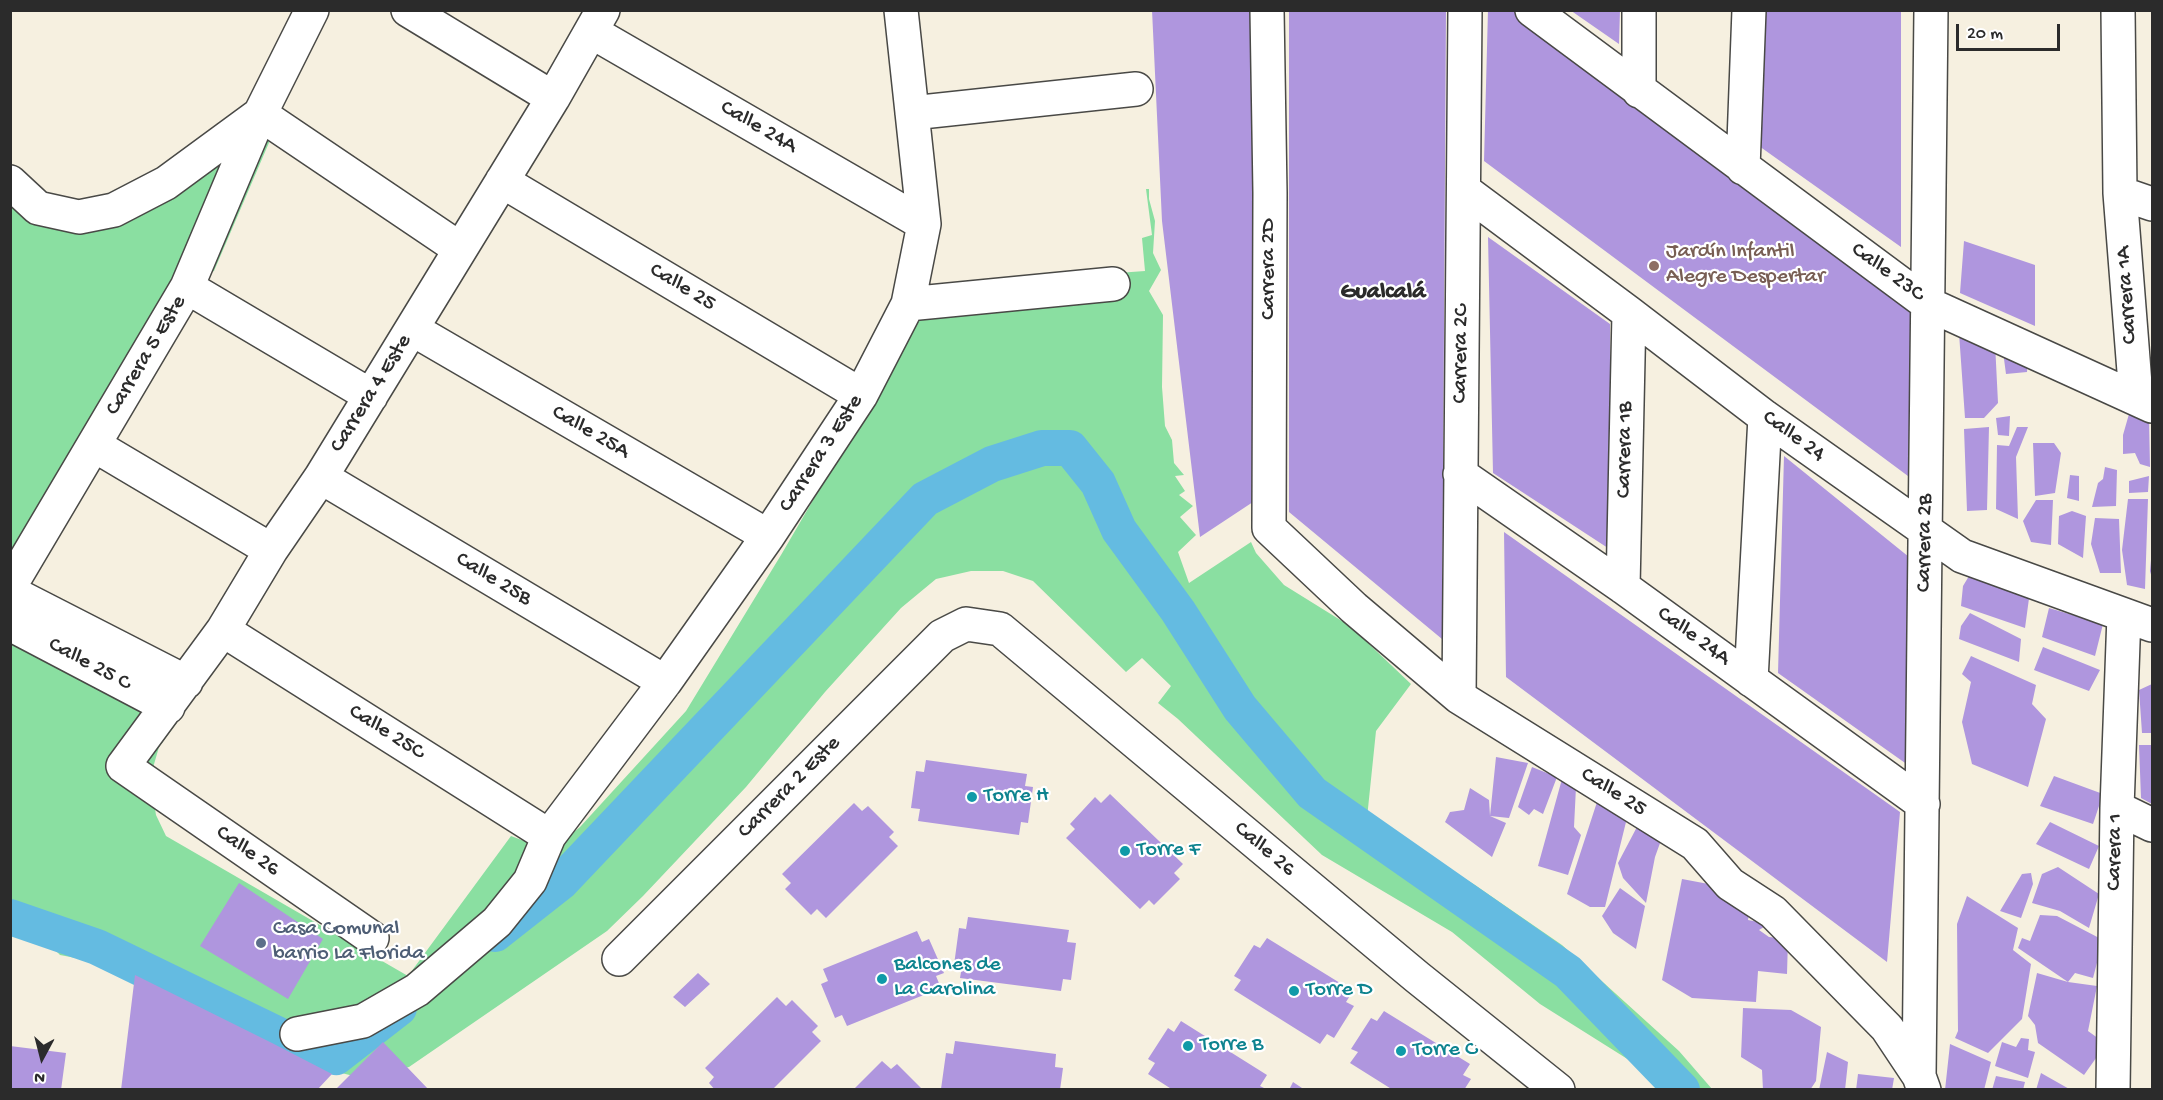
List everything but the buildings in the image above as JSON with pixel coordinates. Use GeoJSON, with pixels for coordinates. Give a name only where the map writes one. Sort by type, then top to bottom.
{"type":"FeatureCollection","features":[{"type":"Feature","properties":{"kind":"street","name":"Carrera 5 Este"},"geometry":{"type":"LineString","coordinates":[[14,602],[94,445],[187,287],[260,114],[312,10]]}},
{"type":"Feature","properties":{"kind":"street"},"geometry":{"type":"LineString","coordinates":[[408,10],[554,98]]}},
{"type":"Feature","properties":{"kind":"street","name":"Carrera 2D"},"geometry":{"type":"LineString","coordinates":[[1267,10],[1270,193],[1269,528]]}},
{"type":"Feature","properties":{"kind":"street","name":"Carrera 2C"},"geometry":{"type":"LineString","coordinates":[[1459,698],[1465,10]]}},
{"type":"Feature","properties":{"kind":"street","name":"Calle 23C"},"geometry":{"type":"LineString","coordinates":[[1532,10],[1928,304],[2144,402]]}},
{"type":"Feature","properties":{"kind":"street"},"geometry":{"type":"LineString","coordinates":[[1639,10],[1639,91]]}},
{"type":"Feature","properties":{"kind":"street"},"geometry":{"type":"LineString","coordinates":[[1743,168],[1749,10]]}},
{"type":"Feature","properties":{"kind":"street","name":"Carrera 2B"},"geometry":{"type":"LineString","coordinates":[[1921,1083],[1931,10]]}},
{"type":"Feature","properties":{"kind":"street","name":"Carrera 1A"},"geometry":{"type":"LineString","coordinates":[[2118,10],[2120,193],[2144,402]]}},
{"type":"Feature","properties":{"kind":"street","name":"Carrera 3 Este"},"geometry":{"type":"LineString","coordinates":[[297,1034],[363,1021],[417,990],[497,922],[530,881],[549,836],[665,682],[768,536],[861,395],[908,304],[924,224],[900,12]]}},
{"type":"Feature","properties":{"kind":"street","name":"Carrera 4 Este"},"geometry":{"type":"LineString","coordinates":[[123,766],[223,630],[272,550],[321,477],[554,98],[598,21]]}},
{"type":"Feature","properties":{"kind":"street","name":"Calle 24A"},"geometry":{"type":"LineString","coordinates":[[598,21],[924,224]]}},
{"type":"Feature","properties":{"kind":"street"},"geometry":{"type":"LineString","coordinates":[[912,112],[1136,89]]}},
{"type":"Feature","properties":{"kind":"street","name":"Carrera 5 Este"},"geometry":{"type":"LineString","coordinates":[[10,182],[38,208],[79,217],[114,210],[166,183],[260,114]]}},
{"type":"Feature","properties":{"kind":"street"},"geometry":{"type":"LineString","coordinates":[[260,114],[460,249]]}},
{"type":"Feature","properties":{"kind":"street","name":"Calle 25"},"geometry":{"type":"LineString","coordinates":[[502,181],[861,395]]}},
{"type":"Feature","properties":{"kind":"street","name":"Calle 24"},"geometry":{"type":"LineString","coordinates":[[1465,191],[1765,417],[1962,556],[2138,620]]}},
{"type":"Feature","properties":{"kind":"street"},"geometry":{"type":"LineString","coordinates":[[2120,193],[2152,204]]}},
{"type":"Feature","properties":{"kind":"street"},"geometry":{"type":"LineString","coordinates":[[908,304],[1113,284]]}},
{"type":"Feature","properties":{"kind":"street"},"geometry":{"type":"LineString","coordinates":[[187,287],[371,396]]}},
{"type":"Feature","properties":{"kind":"street","name":"Carrera 1B"},"geometry":{"type":"LineString","coordinates":[[1623,587],[1629,313]]}},
{"type":"Feature","properties":{"kind":"street","name":"Calle 25A"},"geometry":{"type":"LineString","coordinates":[[412,329],[768,536]]}},
{"type":"Feature","properties":{"kind":"street"},"geometry":{"type":"LineString","coordinates":[[1751,680],[1765,417]]}},
{"type":"Feature","properties":{"kind":"street"},"geometry":{"type":"LineString","coordinates":[[94,445],[272,550]]}},
{"type":"Feature","properties":{"kind":"street","name":"Calle 24A"},"geometry":{"type":"LineString","coordinates":[[1460,474],[1623,587],[1923,804]]}},
{"type":"Feature","properties":{"kind":"street","name":"Calle 25B"},"geometry":{"type":"LineString","coordinates":[[321,477],[665,682]]}},
{"type":"Feature","properties":{"kind":"street","name":"Calle 25"},"geometry":{"type":"LineString","coordinates":[[1269,528],[1354,608],[1459,698],[1695,844],[1730,884],[1773,912],[1880,1020],[1921,1083]]}},
{"type":"Feature","properties":{"kind":"street","name":"Calle 25 C"},"geometry":{"type":"LineString","coordinates":[[14,602],[177,695]]}},
{"type":"Feature","properties":{"kind":"street","name":"Carera 1"},"geometry":{"type":"LineString","coordinates":[[2113,1089],[2117,808],[2138,620]]}},
{"type":"Feature","properties":{"kind":"street","name":"Carrera 2 Este"},"geometry":{"type":"LineString","coordinates":[[619,959],[942,636],[966,624]]}},
{"type":"Feature","properties":{"kind":"street","name":"Calle 26"},"geometry":{"type":"LineString","coordinates":[[966,624],[1000,629],[1418,977],[1558,1089]]}},
{"type":"Feature","properties":{"kind":"street","name":"Calle 25C"},"geometry":{"type":"LineString","coordinates":[[223,630],[549,836]]}},
{"type":"Feature","properties":{"kind":"street","name":"Calle 26"},"geometry":{"type":"LineString","coordinates":[[123,766],[372,938]]}},
{"type":"Feature","properties":{"kind":"street"},"geometry":{"type":"LineString","coordinates":[[2117,808],[2152,825]]}},
{"type":"Feature","properties":{"kind":"green space"},"geometry":{"type":"Polygon","coordinates":[[[280,117],[214,271],[175,289],[14,566],[58,648],[189,706],[159,747],[150,778],[156,815],[166,836],[408,976],[511,836],[551,851],[580,827],[686,711],[781,555],[938,286],[1145,271],[1142,238],[1152,235],[1146,189],[1149,189],[1149,199],[1155,221],[1153,253],[1161,270],[1149,291],[1163,315],[1162,387],[1165,426],[1172,440],[1174,463],[1184,475],[1175,476],[1185,491],[1179,495],[1193,506],[1180,517],[1196,535],[1178,552],[1189,583],[1251,542],[1256,553],[1284,585],[1350,626],[1411,684],[1376,731],[1367,818],[1475,885],[1562,945],[1679,1051],[1712,1089],[1666,1089],[1656,1077],[1540,1004],[1452,932],[1322,855],[1178,719],[1158,703],[1171,686],[1142,658],[1126,672],[1033,581],[1003,571],[971,571],[936,579],[901,608],[825,692],[746,787],[607,931],[409,1067],[366,1079],[329,1070],[290,1032],[234,1001],[149,972],[60,955],[11,905],[10,173],[93,225],[280,117]]]}},
{"type":"Feature","properties":{"kind":"waterway"},"geometry":{"type":"LineString","coordinates":[[495,934],[561,882],[925,499],[992,464],[1042,448],[1070,448],[1098,483],[1119,530],[1178,611],[1240,708],[1312,793],[1568,972],[1682,1090]]}},
{"type":"Feature","properties":{"kind":"waterway"},"geometry":{"type":"LineString","coordinates":[[10,917],[97,947],[289,1040],[336,1057],[399,1008]]}},
{"type":"Feature","properties":{"kind":"place","name":"Jardín Infantil Alegre Despertar"},"geometry":{"type":"Point","coordinates":[1654,266]}},
{"type":"Feature","properties":{"kind":"place","name":"Torre H"},"geometry":{"type":"Point","coordinates":[972,797]}},
{"type":"Feature","properties":{"kind":"place","name":"Torre F"},"geometry":{"type":"Point","coordinates":[1125,851]}},
{"type":"Feature","properties":{"kind":"place","name":"Casa Comunal barrio La Florida"},"geometry":{"type":"Point","coordinates":[261,943]}},
{"type":"Feature","properties":{"kind":"place","name":"Balcones de La Carolina"},"geometry":{"type":"Point","coordinates":[882,979]}},
{"type":"Feature","properties":{"kind":"place","name":"Torre D"},"geometry":{"type":"Point","coordinates":[1294,991]}},
{"type":"Feature","properties":{"kind":"place","name":"Torre B"},"geometry":{"type":"Point","coordinates":[1188,1046]}},
{"type":"Feature","properties":{"kind":"place","name":"Torre C"},"geometry":{"type":"Point","coordinates":[1401,1051]}},
{"type":"Feature","properties":{"kind":"district","name":"Gualcalá"},"geometry":{"type":"Point","coordinates":[1383,293]}}]}
